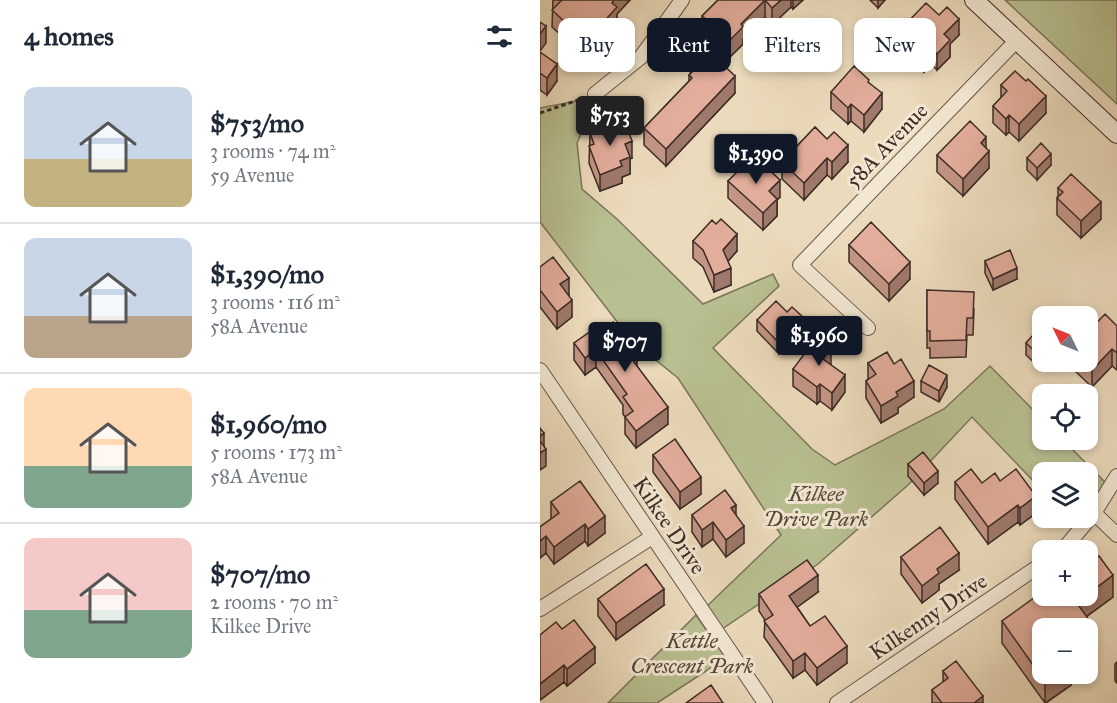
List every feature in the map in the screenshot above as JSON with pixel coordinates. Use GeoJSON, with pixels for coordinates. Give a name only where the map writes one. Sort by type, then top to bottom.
{"type":"FeatureCollection","features":[{"type":"Feature","properties":{"kind":"street"},"geometry":{"type":"LineString","coordinates":[[595,94],[641,57],[682,0]]}},
{"type":"Feature","properties":{"kind":"street"},"geometry":{"type":"LineString","coordinates":[[974,0],[1117,134]]}},
{"type":"Feature","properties":{"kind":"street","name":"58A Avenue"},"geometry":{"type":"LineString","coordinates":[[867,328],[800,265],[1017,40]]}},
{"type":"Feature","properties":{"kind":"street","name":"Kilkee Drive"},"geometry":{"type":"LineString","coordinates":[[540,370],[765,703]]}},
{"type":"Feature","properties":{"kind":"street"},"geometry":{"type":"LineString","coordinates":[[1098,507],[1117,476]]}},
{"type":"Feature","properties":{"kind":"street"},"geometry":{"type":"LineString","coordinates":[[1098,517],[1117,535]]}},
{"type":"Feature","properties":{"kind":"street"},"geometry":{"type":"LineString","coordinates":[[1071,540],[1081,528]]}},
{"type":"Feature","properties":{"kind":"street"},"geometry":{"type":"LineString","coordinates":[[540,609],[652,537]]}},
{"type":"Feature","properties":{"kind":"street","name":"Kilkenny Drive"},"geometry":{"type":"LineString","coordinates":[[837,703],[1032,571]]}},
{"type":"Feature","properties":{"kind":"path"},"geometry":{"type":"LineString","coordinates":[[540,113],[578,100]]}},
{"type":"Feature","properties":{"kind":"green space"},"geometry":{"type":"Polygon","coordinates":[[[1005,0],[1117,0],[1117,104],[1005,0]]]}},
{"type":"Feature","properties":{"kind":"green space","name":"Kilkee Drive Park"},"geometry":{"type":"Polygon","coordinates":[[[576,101],[587,121],[577,143],[582,189],[617,219],[703,304],[773,274],[779,286],[713,348],[812,449],[835,465],[944,409],[990,366],[1032,409],[1032,450],[1073,450],[1085,462],[1032,462],[1032,480],[972,417],[908,485],[818,564],[722,629],[705,608],[781,535],[678,378],[632,341],[540,222],[540,108],[576,101]]]}},
{"type":"Feature","properties":{"kind":"green space","name":"Kilkee Drive Park"},"geometry":{"type":"Polygon","coordinates":[[[1098,475],[1107,484],[1098,498],[1098,475]]]}},
{"type":"Feature","properties":{"kind":"green space","name":"Kettle Crescent Park"},"geometry":{"type":"Polygon","coordinates":[[[696,615],[726,658],[657,703],[608,703],[696,615]]]}},
{"type":"Feature","properties":{"kind":"building"},"geometry":{"type":"Polygon","coordinates":[[[559,0],[614,0],[612,3],[617,7],[607,18],[561,18],[552,10],[561,1],[559,0]]]}},
{"type":"Feature","properties":{"kind":"building"},"geometry":{"type":"Polygon","coordinates":[[[718,0],[765,0],[747,18],[743,18],[741,24],[743,27],[731,39],[731,18],[705,18],[702,16],[718,0]]]}},
{"type":"Feature","properties":{"kind":"building"},"geometry":{"type":"Polygon","coordinates":[[[765,0],[781,0],[772,8],[765,0]]]}},
{"type":"Feature","properties":{"kind":"building"},"geometry":{"type":"Polygon","coordinates":[[[926,3],[939,15],[947,7],[959,19],[944,34],[950,40],[937,54],[936,18],[912,18],[926,3]]]}},
{"type":"Feature","properties":{"kind":"building"},"geometry":{"type":"Polygon","coordinates":[[[540,22],[546,26],[540,34],[540,22]]]}},
{"type":"Feature","properties":{"kind":"building"},"geometry":{"type":"Polygon","coordinates":[[[540,52],[557,64],[547,78],[540,73],[540,52]]]}},
{"type":"Feature","properties":{"kind":"building"},"geometry":{"type":"Polygon","coordinates":[[[854,66],[854,72],[860,72],[869,80],[868,82],[882,93],[864,115],[851,104],[848,108],[831,92],[854,66]]]}},
{"type":"Feature","properties":{"kind":"building"},"geometry":{"type":"Polygon","coordinates":[[[1015,71],[1026,81],[1028,79],[1046,96],[1019,124],[1009,115],[1006,119],[993,106],[1007,91],[1001,85],[1015,71]]]}},
{"type":"Feature","properties":{"kind":"building"},"geometry":{"type":"Polygon","coordinates":[[[692,72],[731,72],[735,76],[666,149],[644,128],[692,78],[689,75],[692,72]]]}},
{"type":"Feature","properties":{"kind":"building"},"geometry":{"type":"Polygon","coordinates":[[[624,120],[632,141],[625,144],[630,157],[620,161],[622,166],[600,175],[589,146],[594,144],[590,133],[624,120]]]}},
{"type":"Feature","properties":{"kind":"building"},"geometry":{"type":"Polygon","coordinates":[[[970,121],[986,137],[981,143],[989,151],[963,179],[937,155],[970,121]]]}},
{"type":"Feature","properties":{"kind":"building"},"geometry":{"type":"Polygon","coordinates":[[[815,127],[827,139],[834,132],[848,145],[832,162],[827,158],[804,183],[782,162],[815,127]]]}},
{"type":"Feature","properties":{"kind":"building"},"geometry":{"type":"Polygon","coordinates":[[[1041,143],[1051,154],[1037,168],[1027,158],[1041,143]]]}},
{"type":"Feature","properties":{"kind":"building"},"geometry":{"type":"Polygon","coordinates":[[[759,160],[780,180],[769,191],[777,199],[763,213],[728,181],[746,163],[751,168],[759,160]]]}},
{"type":"Feature","properties":{"kind":"building"},"geometry":{"type":"Polygon","coordinates":[[[1071,174],[1101,202],[1081,221],[1057,198],[1063,192],[1058,188],[1071,174]]]}},
{"type":"Feature","properties":{"kind":"building"},"geometry":{"type":"Polygon","coordinates":[[[721,219],[737,234],[723,250],[731,268],[714,275],[703,250],[693,241],[712,220],[716,224],[721,219]]]}},
{"type":"Feature","properties":{"kind":"building"},"geometry":{"type":"Polygon","coordinates":[[[871,222],[910,262],[889,284],[849,245],[871,222]]]}},
{"type":"Feature","properties":{"kind":"building"},"geometry":{"type":"Polygon","coordinates":[[[1010,250],[1017,268],[993,279],[985,261],[1010,250]]]}},
{"type":"Feature","properties":{"kind":"building"},"geometry":{"type":"Polygon","coordinates":[[[553,257],[569,278],[560,284],[572,300],[557,312],[540,290],[540,267],[553,257]]]}},
{"type":"Feature","properties":{"kind":"building"},"geometry":{"type":"Polygon","coordinates":[[[927,290],[974,292],[973,318],[967,318],[966,340],[930,341],[930,331],[927,331],[927,290]]]}},
{"type":"Feature","properties":{"kind":"building"},"geometry":{"type":"Polygon","coordinates":[[[776,301],[787,312],[792,307],[804,318],[779,343],[757,320],[776,301]]]}},
{"type":"Feature","properties":{"kind":"building"},"geometry":{"type":"Polygon","coordinates":[[[1105,314],[1117,326],[1117,353],[1112,349],[1098,364],[1098,321],[1105,314]]]}},
{"type":"Feature","properties":{"kind":"building"},"geometry":{"type":"Polygon","coordinates":[[[613,322],[637,355],[632,358],[634,362],[668,407],[636,431],[625,417],[633,411],[623,397],[627,394],[596,350],[585,358],[574,343],[591,331],[594,335],[613,322]]]}},
{"type":"Feature","properties":{"kind":"building"},"geometry":{"type":"Polygon","coordinates":[[[1032,336],[1032,349],[1026,343],[1032,336]]]}},
{"type":"Feature","properties":{"kind":"building"},"geometry":{"type":"Polygon","coordinates":[[[817,337],[831,348],[823,359],[845,375],[832,393],[820,384],[817,387],[793,369],[817,337]]]}},
{"type":"Feature","properties":{"kind":"building"},"geometry":{"type":"Polygon","coordinates":[[[887,352],[894,364],[901,359],[914,381],[896,392],[898,396],[881,406],[866,381],[876,374],[868,363],[887,352]]]}},
{"type":"Feature","properties":{"kind":"building"},"geometry":{"type":"Polygon","coordinates":[[[929,365],[947,375],[939,391],[921,381],[929,365]]]}},
{"type":"Feature","properties":{"kind":"building"},"geometry":{"type":"Polygon","coordinates":[[[675,439],[701,477],[680,492],[653,455],[675,439]]]}},
{"type":"Feature","properties":{"kind":"building"},"geometry":{"type":"Polygon","coordinates":[[[540,441],[546,449],[540,453],[540,441]]]}},
{"type":"Feature","properties":{"kind":"building"},"geometry":{"type":"Polygon","coordinates":[[[923,452],[938,471],[924,483],[908,464],[923,452]]]}},
{"type":"Feature","properties":{"kind":"building"},"geometry":{"type":"Polygon","coordinates":[[[971,469],[982,483],[995,473],[1000,481],[1016,469],[1032,491],[1032,499],[1020,508],[1018,505],[988,527],[955,482],[971,469]]]}},
{"type":"Feature","properties":{"kind":"building"},"geometry":{"type":"Polygon","coordinates":[[[580,481],[605,516],[588,529],[585,524],[554,547],[546,536],[540,541],[540,527],[559,513],[551,502],[580,481]]]}},
{"type":"Feature","properties":{"kind":"building"},"geometry":{"type":"Polygon","coordinates":[[[725,490],[736,505],[731,508],[744,526],[726,540],[713,522],[702,530],[692,515],[725,490]]]}},
{"type":"Feature","properties":{"kind":"building"},"geometry":{"type":"Polygon","coordinates":[[[940,527],[959,553],[937,569],[939,573],[922,586],[901,557],[940,527]]]}},
{"type":"Feature","properties":{"kind":"building"},"geometry":{"type":"Polygon","coordinates":[[[1098,557],[1113,575],[1098,586],[1098,557]]]}},
{"type":"Feature","properties":{"kind":"building"},"geometry":{"type":"Polygon","coordinates":[[[807,560],[818,575],[789,596],[810,626],[825,616],[847,646],[817,668],[805,653],[793,661],[764,621],[773,615],[759,594],[807,560]]]}},
{"type":"Feature","properties":{"kind":"building"},"geometry":{"type":"Polygon","coordinates":[[[646,564],[664,589],[616,623],[598,599],[646,564]]]}},
{"type":"Feature","properties":{"kind":"building"},"geometry":{"type":"Polygon","coordinates":[[[1032,599],[1032,606],[1079,606],[1088,618],[1032,618],[1032,664],[1002,621],[1032,599]]]}},
{"type":"Feature","properties":{"kind":"building"},"geometry":{"type":"Polygon","coordinates":[[[574,620],[595,647],[567,669],[564,665],[540,684],[540,635],[556,622],[562,629],[574,620]]]}},
{"type":"Feature","properties":{"kind":"building"},"geometry":{"type":"Polygon","coordinates":[[[956,661],[983,696],[974,703],[942,703],[932,690],[948,678],[943,671],[956,661]]]}},
{"type":"Feature","properties":{"kind":"building"},"geometry":{"type":"Polygon","coordinates":[[[711,685],[723,703],[686,703],[711,685]]]}}]}
